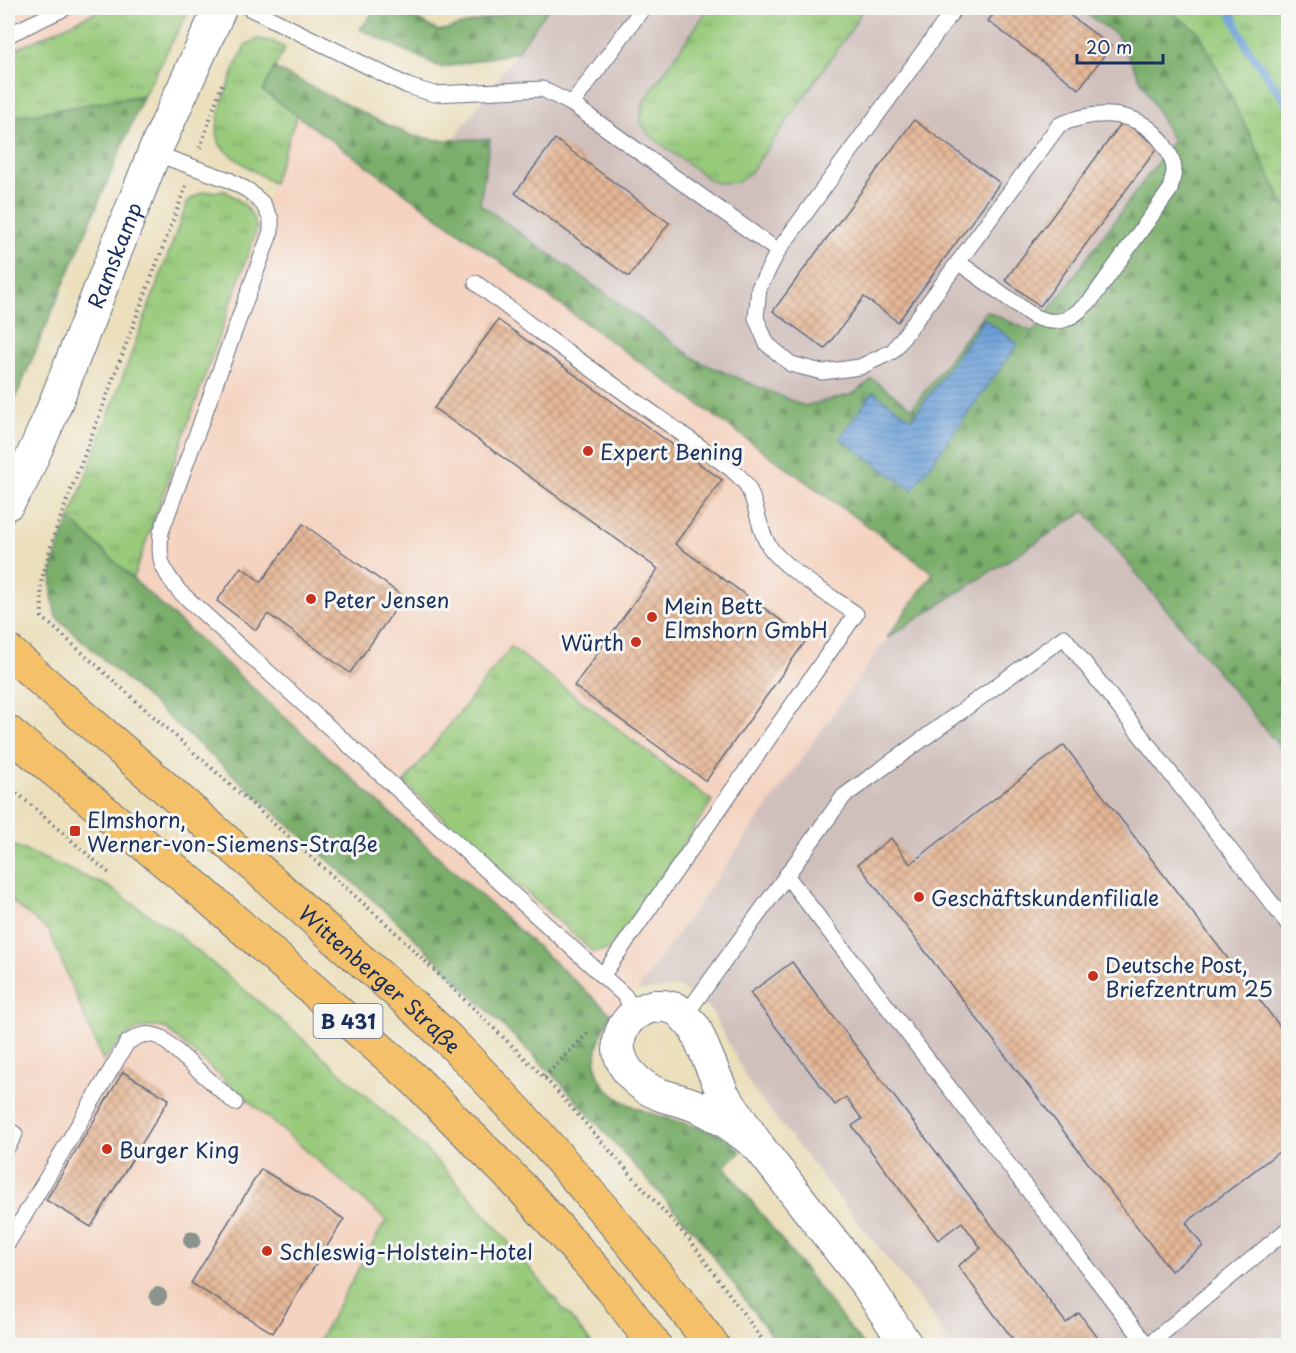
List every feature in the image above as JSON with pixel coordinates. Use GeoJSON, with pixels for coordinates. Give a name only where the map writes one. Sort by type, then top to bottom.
{"type":"FeatureCollection","features":[{"type":"Feature","properties":{"kind":"main road","name":"Wittenberger Straße"},"geometry":{"type":"LineString","coordinates":[[8,651],[240,851],[451,1042],[595,1199],[648,1262],[713,1346]]}},
{"type":"Feature","properties":{"kind":"main road","name":"B 431"},"geometry":{"type":"LineString","coordinates":[[8,732],[202,892],[415,1080],[522,1188],[612,1289],[655,1346]]}},
{"type":"Feature","properties":{"kind":"street","name":"Ramskamp"},"geometry":{"type":"LineString","coordinates":[[8,503],[22,480],[50,417],[154,153],[220,8]]}},
{"type":"Feature","properties":{"kind":"street"},"geometry":{"type":"LineString","coordinates":[[759,1147],[723,1119],[702,1108],[646,1088],[630,1074],[620,1060],[619,1043],[621,1032],[635,1012],[653,1006],[677,1009],[694,1028],[723,1095],[759,1147],[867,1285],[907,1346]]}},
{"type":"Feature","properties":{"kind":"lane"},"geometry":{"type":"LineString","coordinates":[[8,35],[65,8]]}},
{"type":"Feature","properties":{"kind":"lane"},"geometry":{"type":"LineString","coordinates":[[249,8],[408,86],[425,92],[434,94],[542,89],[572,104],[778,251]]}},
{"type":"Feature","properties":{"kind":"lane"},"geometry":{"type":"LineString","coordinates":[[572,104],[643,8]]}},
{"type":"Feature","properties":{"kind":"lane"},"geometry":{"type":"LineString","coordinates":[[955,8],[778,251],[759,288],[756,318],[767,344],[791,364],[822,372],[860,367],[893,351],[958,262],[1059,125],[1076,117],[1112,114],[1137,120],[1158,136],[1171,156],[1174,170],[1170,190],[1091,300],[1075,315],[1059,322],[1046,322],[1033,316],[958,262]]}},
{"type":"Feature","properties":{"kind":"lane"},"geometry":{"type":"LineString","coordinates":[[154,153],[194,166],[249,191],[262,204],[271,219],[271,231],[161,532],[159,555],[167,576],[179,591],[625,996],[635,1012]]}},
{"type":"Feature","properties":{"kind":"lane"},"geometry":{"type":"LineString","coordinates":[[476,283],[541,333],[731,469],[747,484],[760,529],[770,548],[789,566],[856,614],[602,976]]}},
{"type":"Feature","properties":{"kind":"lane"},"geometry":{"type":"LineString","coordinates":[[684,1017],[844,796],[1064,636],[1288,924]]}},
{"type":"Feature","properties":{"kind":"lane"},"geometry":{"type":"LineString","coordinates":[[786,875],[1147,1345],[1288,1230]]}},
{"type":"Feature","properties":{"kind":"lane"},"geometry":{"type":"LineString","coordinates":[[8,1243],[127,1044],[139,1034],[152,1034],[162,1038],[235,1103]]}},
{"type":"Feature","properties":{"kind":"lane"},"geometry":{"type":"LineString","coordinates":[[8,1130],[15,1134],[8,1146]]}},
{"type":"Feature","properties":{"kind":"path"},"geometry":{"type":"LineString","coordinates":[[42,617],[41,582],[54,535],[194,166],[224,80]]}},
{"type":"Feature","properties":{"kind":"path"},"geometry":{"type":"LineString","coordinates":[[8,785],[111,875]]}},
{"type":"Feature","properties":{"kind":"shaded area"},"geometry":{"type":"Polygon","coordinates":[[[8,8],[104,8],[8,53],[8,8]]]}},
{"type":"Feature","properties":{"kind":"shaded area"},"geometry":{"type":"Polygon","coordinates":[[[549,8],[1165,8],[1249,134],[934,573],[412,197],[549,8]]]}},
{"type":"Feature","properties":{"kind":"shaded area"},"geometry":{"type":"Polygon","coordinates":[[[297,115],[934,573],[637,991],[611,1014],[133,579],[297,115]]]}},
{"type":"Feature","properties":{"kind":"shaded area"},"geometry":{"type":"Polygon","coordinates":[[[1085,511],[1288,757],[1288,1345],[949,1345],[931,1314],[752,1088],[711,1010],[679,987],[637,991],[887,638],[1085,511]]]}},
{"type":"Feature","properties":{"kind":"shaded area"},"geometry":{"type":"Polygon","coordinates":[[[8,898],[49,931],[103,1060],[124,1036],[138,1028],[151,1026],[165,1028],[386,1221],[316,1345],[8,1345],[8,898]]]}},
{"type":"Feature","properties":{"kind":"green space"},"geometry":{"type":"Polygon","coordinates":[[[104,8],[190,8],[144,95],[8,118],[8,53],[104,8]]]}},
{"type":"Feature","properties":{"kind":"green space"},"geometry":{"type":"Polygon","coordinates":[[[377,8],[394,8],[439,31],[501,15],[507,8],[549,8],[517,52],[442,68],[360,29],[377,8]]]}},
{"type":"Feature","properties":{"kind":"green space"},"geometry":{"type":"Polygon","coordinates":[[[709,8],[860,8],[861,12],[851,30],[751,172],[738,182],[711,181],[648,134],[640,120],[644,101],[709,8]]]}},
{"type":"Feature","properties":{"kind":"green space"},"geometry":{"type":"Polygon","coordinates":[[[1078,8],[1165,8],[1199,32],[1288,213],[1288,757],[1085,511],[887,638],[933,573],[263,91],[274,68],[413,136],[438,140],[490,139],[480,204],[700,362],[804,406],[853,394],[872,379],[912,408],[986,311],[1033,332],[1173,141],[1117,35],[1078,8]]]}},
{"type":"Feature","properties":{"kind":"green space"},"geometry":{"type":"Polygon","coordinates":[[[1165,8],[1288,8],[1288,213],[1199,32],[1165,8]]]}},
{"type":"Feature","properties":{"kind":"green space"},"geometry":{"type":"Polygon","coordinates":[[[258,39],[274,42],[285,48],[263,91],[297,115],[273,183],[230,155],[221,146],[218,137],[220,111],[235,67],[245,45],[258,39]]]}},
{"type":"Feature","properties":{"kind":"green space"},"geometry":{"type":"Polygon","coordinates":[[[144,95],[8,416],[8,118],[144,95]]]}},
{"type":"Feature","properties":{"kind":"green space"},"geometry":{"type":"Polygon","coordinates":[[[225,191],[246,207],[257,229],[133,579],[70,519],[188,201],[202,192],[225,191]]]}},
{"type":"Feature","properties":{"kind":"green space"},"geometry":{"type":"Polygon","coordinates":[[[70,519],[611,1014],[597,1049],[597,1071],[606,1088],[621,1100],[641,1110],[724,1137],[741,1152],[724,1166],[863,1345],[778,1345],[699,1237],[558,1080],[399,923],[56,617],[52,589],[53,567],[70,519]]]}},
{"type":"Feature","properties":{"kind":"green space"},"geometry":{"type":"Polygon","coordinates":[[[511,647],[712,801],[614,949],[593,952],[404,783],[511,647]]]}},
{"type":"Feature","properties":{"kind":"green space"},"geometry":{"type":"Polygon","coordinates":[[[8,843],[107,886],[177,934],[295,1032],[425,1149],[476,1203],[593,1345],[316,1345],[386,1220],[165,1028],[136,1030],[123,1039],[103,1061],[49,931],[8,898],[8,843]]]}},
{"type":"Feature","properties":{"kind":"water"},"geometry":{"type":"Polygon","coordinates":[[[984,319],[1018,344],[912,490],[840,438],[873,392],[912,419],[984,319]]]}},
{"type":"Feature","properties":{"kind":"building"},"geometry":{"type":"Polygon","coordinates":[[[998,8],[1060,8],[1111,46],[1079,89],[988,21],[998,8]]]}},
{"type":"Feature","properties":{"kind":"building"},"geometry":{"type":"Polygon","coordinates":[[[914,120],[1000,183],[898,322],[864,297],[825,349],[773,311],[914,120]]]}},
{"type":"Feature","properties":{"kind":"building"},"geometry":{"type":"Polygon","coordinates":[[[1123,121],[1158,147],[1040,306],[1005,280],[1123,121]]]}},
{"type":"Feature","properties":{"kind":"building"},"geometry":{"type":"Polygon","coordinates":[[[555,139],[669,223],[629,277],[515,193],[555,139]]]}},
{"type":"Feature","properties":{"kind":"building"},"geometry":{"type":"Polygon","coordinates":[[[498,320],[722,480],[675,544],[807,639],[706,781],[574,686],[658,569],[434,408],[498,320]]]}},
{"type":"Feature","properties":{"kind":"building","name":"Peter Jensen"},"geometry":{"type":"Polygon","coordinates":[[[303,524],[404,597],[350,673],[268,614],[256,630],[217,601],[241,567],[261,582],[303,524]]]}},
{"type":"Feature","properties":{"kind":"building","name":"Deutsche Post, Briefzentrum 25"},"geometry":{"type":"Polygon","coordinates":[[[1064,745],[1288,1037],[1288,1145],[1186,1223],[1203,1246],[1171,1271],[858,864],[891,838],[910,864],[1064,745]]]}},
{"type":"Feature","properties":{"kind":"building"},"geometry":{"type":"Polygon","coordinates":[[[792,962],[1066,1323],[1079,1313],[1104,1346],[1018,1346],[958,1266],[981,1248],[962,1222],[938,1240],[852,1126],[862,1119],[846,1097],[835,1105],[750,993],[792,962]]]}},
{"type":"Feature","properties":{"kind":"building","name":"Burger King"},"geometry":{"type":"Polygon","coordinates":[[[123,1072],[169,1099],[91,1227],[46,1200],[123,1072]]]}},
{"type":"Feature","properties":{"kind":"building","name":"Schleswig-Holstein-Hotel"},"geometry":{"type":"Polygon","coordinates":[[[261,1169],[344,1219],[273,1333],[191,1283],[261,1169]]]}},
{"type":"Feature","properties":{"kind":"waterway"},"geometry":{"type":"LineString","coordinates":[[1229,8],[1247,47],[1288,105]]}},
{"type":"Feature","properties":{"kind":"place","name":"Expert Bening"},"geometry":{"type":"Point","coordinates":[588,451]}},
{"type":"Feature","properties":{"kind":"place","name":"Peter Jensen"},"geometry":{"type":"Point","coordinates":[311,599]}},
{"type":"Feature","properties":{"kind":"place","name":"Mein Bett Elmshorn GmbH"},"geometry":{"type":"Point","coordinates":[652,617]}},
{"type":"Feature","properties":{"kind":"place","name":"Würth"},"geometry":{"type":"Point","coordinates":[636,642]}},
{"type":"Feature","properties":{"kind":"place","name":"Elmshorn, Werner-von-Siemens-Straße"},"geometry":{"type":"Point","coordinates":[75,831]}},
{"type":"Feature","properties":{"kind":"place","name":"Geschäftskundenfiliale"},"geometry":{"type":"Point","coordinates":[919,897]}},
{"type":"Feature","properties":{"kind":"place","name":"Deutsche Post, Briefzentrum 25"},"geometry":{"type":"Point","coordinates":[1093,976]}},
{"type":"Feature","properties":{"kind":"place","name":"Burger King"},"geometry":{"type":"Point","coordinates":[107,1149]}},
{"type":"Feature","properties":{"kind":"place","name":"Schleswig-Holstein-Hotel"},"geometry":{"type":"Point","coordinates":[267,1251]}}]}
